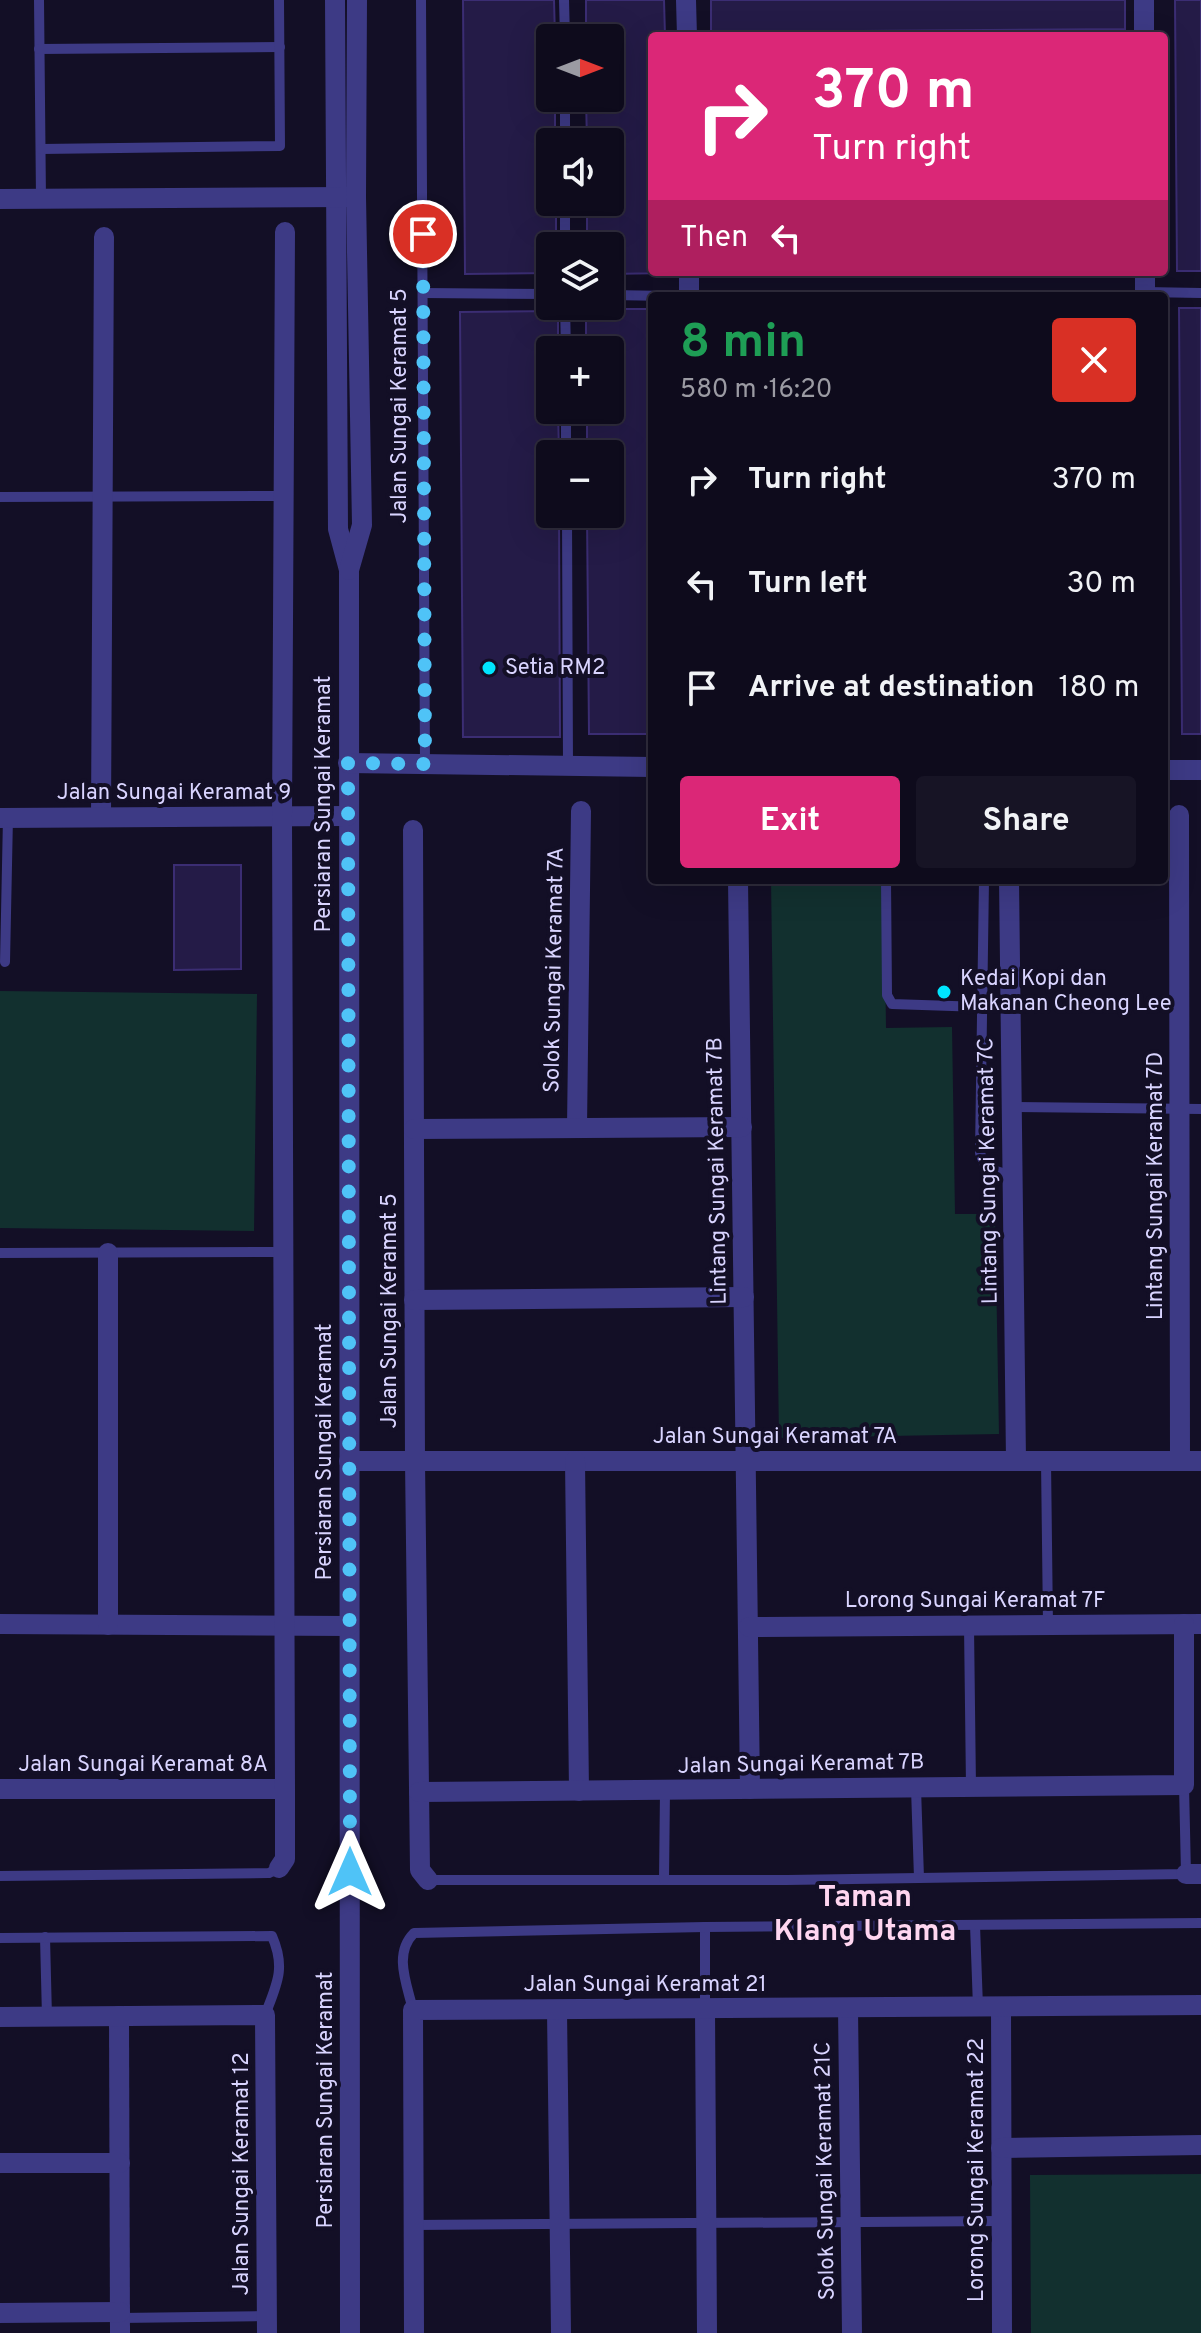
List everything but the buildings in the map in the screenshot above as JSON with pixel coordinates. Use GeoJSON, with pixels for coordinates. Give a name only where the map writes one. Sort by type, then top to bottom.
{"type":"FeatureCollection","features":[{"type":"Feature","properties":{"kind":"street","name":"Persiaran Sungai Keramat"},"geometry":{"type":"LineString","coordinates":[[335,0],[346,197]]}},
{"type":"Feature","properties":{"kind":"street","name":"Persiaran Sungai Keramat"},"geometry":{"type":"LineString","coordinates":[[350,2333],[349,570],[338,529],[346,197],[357,0]]}},
{"type":"Feature","properties":{"kind":"street"},"geometry":{"type":"LineString","coordinates":[[686,0],[687,32]]}},
{"type":"Feature","properties":{"kind":"street"},"geometry":{"type":"LineString","coordinates":[[1144,0],[1144,32]]}},
{"type":"Feature","properties":{"kind":"street"},"geometry":{"type":"LineString","coordinates":[[0,199],[346,197]]}},
{"type":"Feature","properties":{"kind":"street","name":"Persiaran Sungai Keramat"},"geometry":{"type":"LineString","coordinates":[[279,1868],[285,1859],[282,817],[285,232]]}},
{"type":"Feature","properties":{"kind":"street"},"geometry":{"type":"LineString","coordinates":[[101,817],[104,237]]}},
{"type":"Feature","properties":{"kind":"street"},"geometry":{"type":"LineString","coordinates":[[348,763],[648,767]]}},
{"type":"Feature","properties":{"kind":"street"},"geometry":{"type":"LineString","coordinates":[[1168,770],[1201,770]]}},
{"type":"Feature","properties":{"kind":"street","name":"Solok Sungai Keramat 7A"},"geometry":{"type":"LineString","coordinates":[[577,1128],[581,811]]}},
{"type":"Feature","properties":{"kind":"street","name":"Lintang Sungai Keramat 7D"},"geometry":{"type":"LineString","coordinates":[[1179,815],[1180,1461]]}},
{"type":"Feature","properties":{"kind":"street","name":"Jalan Sungai Keramat 9"},"geometry":{"type":"LineString","coordinates":[[4,818],[348,816]]}},
{"type":"Feature","properties":{"kind":"street","name":"Jalan Sungai Keramat 5"},"geometry":{"type":"LineString","coordinates":[[413,830],[420,1870],[428,1880]]}},
{"type":"Feature","properties":{"kind":"street","name":"Lintang Sungai Keramat 7B"},"geometry":{"type":"LineString","coordinates":[[738,884],[750,1789]]}},
{"type":"Feature","properties":{"kind":"street","name":"Lintang Sungai Keramat 7C"},"geometry":{"type":"LineString","coordinates":[[1009,884],[1016,1461]]}},
{"type":"Feature","properties":{"kind":"street"},"geometry":{"type":"LineString","coordinates":[[414,1129],[742,1127]]}},
{"type":"Feature","properties":{"kind":"street"},"geometry":{"type":"LineString","coordinates":[[108,1253],[108,1625]]}},
{"type":"Feature","properties":{"kind":"street"},"geometry":{"type":"LineString","coordinates":[[414,1300],[744,1297]]}},
{"type":"Feature","properties":{"kind":"street","name":"Jalan Sungai Keramat 7A"},"geometry":{"type":"LineString","coordinates":[[349,1461],[1201,1461]]}},
{"type":"Feature","properties":{"kind":"street"},"geometry":{"type":"LineString","coordinates":[[575,1461],[579,1791]]}},
{"type":"Feature","properties":{"kind":"street"},"geometry":{"type":"LineString","coordinates":[[0,1624],[349,1626]]}},
{"type":"Feature","properties":{"kind":"street"},"geometry":{"type":"LineString","coordinates":[[1184,1785],[1192,1624]]}},
{"type":"Feature","properties":{"kind":"street","name":"Lorong Sungai Keramat 7F"},"geometry":{"type":"LineString","coordinates":[[749,1627],[1192,1624]]}},
{"type":"Feature","properties":{"kind":"street","name":"Jalan Sungai Keramat 7B"},"geometry":{"type":"LineString","coordinates":[[419,1792],[1184,1785]]}},
{"type":"Feature","properties":{"kind":"street","name":"Jalan Sungai Keramat 8A"},"geometry":{"type":"LineString","coordinates":[[0,1789],[285,1789]]}},
{"type":"Feature","properties":{"kind":"street","name":"Jalan Sungai Keramat 21"},"geometry":{"type":"LineString","coordinates":[[413,2010],[1201,2005]]}},
{"type":"Feature","properties":{"kind":"street","name":"Lorong Sungai Keramat 22"},"geometry":{"type":"LineString","coordinates":[[1001,2007],[1002,2333]]}},
{"type":"Feature","properties":{"kind":"street","name":"Solok Sungai Keramat 21C"},"geometry":{"type":"LineString","coordinates":[[848,2008],[852,2333]]}},
{"type":"Feature","properties":{"kind":"street"},"geometry":{"type":"LineString","coordinates":[[705,2009],[707,2333]]}},
{"type":"Feature","properties":{"kind":"street"},"geometry":{"type":"LineString","coordinates":[[413,2010],[414,2333]]}},
{"type":"Feature","properties":{"kind":"street"},"geometry":{"type":"LineString","coordinates":[[557,2010],[561,2333]]}},
{"type":"Feature","properties":{"kind":"street"},"geometry":{"type":"LineString","coordinates":[[0,2017],[265,2015]]}},
{"type":"Feature","properties":{"kind":"street","name":"Jalan Sungai Keramat 12"},"geometry":{"type":"LineString","coordinates":[[265,2015],[267,2324]]}},
{"type":"Feature","properties":{"kind":"street"},"geometry":{"type":"LineString","coordinates":[[0,2313],[120,2321],[119,2016]]}},
{"type":"Feature","properties":{"kind":"street"},"geometry":{"type":"LineString","coordinates":[[1001,2148],[1201,2145]]}},
{"type":"Feature","properties":{"kind":"street"},"geometry":{"type":"LineString","coordinates":[[0,2163],[120,2163]]}},
{"type":"Feature","properties":{"kind":"lane"},"geometry":{"type":"LineString","coordinates":[[39,0],[41,199]]}},
{"type":"Feature","properties":{"kind":"lane"},"geometry":{"type":"LineString","coordinates":[[41,149],[280,146],[279,0]]}},
{"type":"Feature","properties":{"kind":"lane","name":"Jalan Sungai Keramat 5"},"geometry":{"type":"LineString","coordinates":[[421,0],[425,764]]}},
{"type":"Feature","properties":{"kind":"lane"},"geometry":{"type":"LineString","coordinates":[[564,0],[565,24]]}},
{"type":"Feature","properties":{"kind":"lane"},"geometry":{"type":"LineString","coordinates":[[39,49],[280,47]]}},
{"type":"Feature","properties":{"kind":"lane"},"geometry":{"type":"LineString","coordinates":[[1145,287],[1201,293]]}},
{"type":"Feature","properties":{"kind":"lane"},"geometry":{"type":"LineString","coordinates":[[423,293],[536,294]]}},
{"type":"Feature","properties":{"kind":"lane"},"geometry":{"type":"LineString","coordinates":[[624,295],[648,296]]}},
{"type":"Feature","properties":{"kind":"lane"},"geometry":{"type":"LineString","coordinates":[[0,497],[286,496]]}},
{"type":"Feature","properties":{"kind":"lane"},"geometry":{"type":"LineString","coordinates":[[567,528],[568,767]]}},
{"type":"Feature","properties":{"kind":"lane"},"geometry":{"type":"LineString","coordinates":[[4,818],[5,962]]}},
{"type":"Feature","properties":{"kind":"lane"},"geometry":{"type":"LineString","coordinates":[[886,884],[887,995],[892,1004],[982,1007]]}},
{"type":"Feature","properties":{"kind":"lane"},"geometry":{"type":"LineString","coordinates":[[984,884],[980,1153],[986,1168],[1013,1176]]}},
{"type":"Feature","properties":{"kind":"lane"},"geometry":{"type":"LineString","coordinates":[[1012,1107],[1201,1109]]}},
{"type":"Feature","properties":{"kind":"lane"},"geometry":{"type":"LineString","coordinates":[[0,1253],[284,1252]]}},
{"type":"Feature","properties":{"kind":"lane"},"geometry":{"type":"LineString","coordinates":[[1046,1461],[1048,1625]]}},
{"type":"Feature","properties":{"kind":"lane"},"geometry":{"type":"LineString","coordinates":[[969,1626],[971,1787]]}},
{"type":"Feature","properties":{"kind":"lane"},"geometry":{"type":"LineString","coordinates":[[428,1880],[1194,1874],[1184,1785]]}},
{"type":"Feature","properties":{"kind":"lane"},"geometry":{"type":"LineString","coordinates":[[916,1788],[919,1878]]}},
{"type":"Feature","properties":{"kind":"lane"},"geometry":{"type":"LineString","coordinates":[[664,1880],[665,1790]]}},
{"type":"Feature","properties":{"kind":"lane"},"geometry":{"type":"LineString","coordinates":[[0,1876],[269,1873],[279,1868]]}},
{"type":"Feature","properties":{"kind":"lane"},"geometry":{"type":"LineString","coordinates":[[413,2010],[403,1969],[402,1950],[414,1933],[1201,1923]]}},
{"type":"Feature","properties":{"kind":"lane"},"geometry":{"type":"LineString","coordinates":[[975,1925],[978,2007]]}},
{"type":"Feature","properties":{"kind":"lane"},"geometry":{"type":"LineString","coordinates":[[705,1927],[705,2009]]}},
{"type":"Feature","properties":{"kind":"lane"},"geometry":{"type":"LineString","coordinates":[[0,1938],[272,1936],[280,1960],[279,1980],[265,2015]]}},
{"type":"Feature","properties":{"kind":"lane"},"geometry":{"type":"LineString","coordinates":[[45,1937],[47,2017]]}},
{"type":"Feature","properties":{"kind":"lane"},"geometry":{"type":"LineString","coordinates":[[413,2225],[1002,2221]]}},
{"type":"Feature","properties":{"kind":"lane"},"geometry":{"type":"LineString","coordinates":[[120,2321],[267,2324]]}},
{"type":"Feature","properties":{"kind":"green space"},"geometry":{"type":"Polygon","coordinates":[[[771,884],[884,884],[886,1028],[952,1027],[955,1214],[995,1214],[999,1434],[779,1438],[771,884]]]}},
{"type":"Feature","properties":{"kind":"green space"},"geometry":{"type":"Polygon","coordinates":[[[0,991],[257,994],[254,1231],[0,1228],[0,991]]]}},
{"type":"Feature","properties":{"kind":"green space"},"geometry":{"type":"Polygon","coordinates":[[[1201,2174],[1201,2333],[1031,2333],[1030,2175],[1201,2174]]]}},
{"type":"Feature","properties":{"kind":"place","name":"Setia RM2"},"geometry":{"type":"Point","coordinates":[489,668]}},
{"type":"Feature","properties":{"kind":"place","name":"Kedai Kopi dan Makanan Cheong Lee"},"geometry":{"type":"Point","coordinates":[944,992]}},
{"type":"Feature","properties":{"kind":"district","name":"Taman Klang Utama"},"geometry":{"type":"Point","coordinates":[865,1915]}},
{"type":"Feature","properties":{"kind":"route"},"geometry":{"type":"LineString","coordinates":[[350,1872],[348,763],[425,764],[423,234]]}}]}
